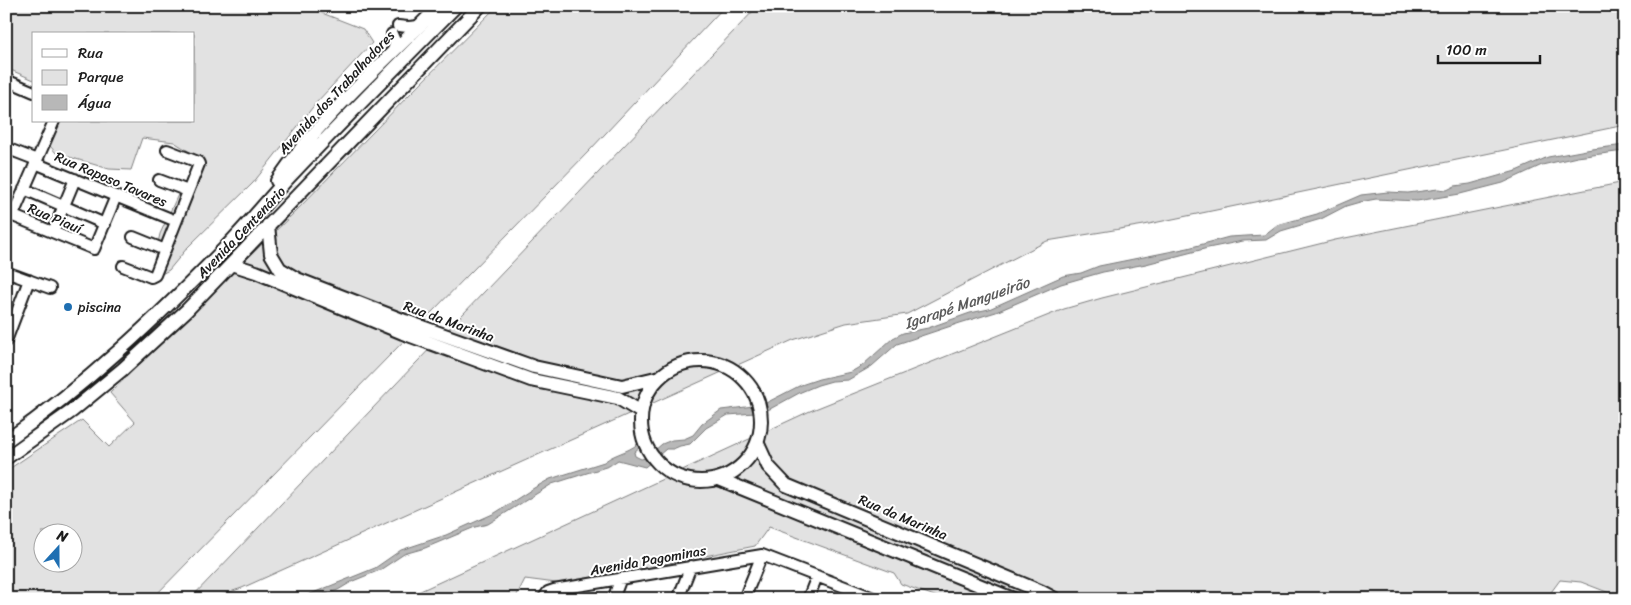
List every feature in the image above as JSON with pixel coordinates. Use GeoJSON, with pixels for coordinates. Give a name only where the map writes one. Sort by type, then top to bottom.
{"type":"FeatureCollection","features":[{"type":"Feature","properties":{"kind":"main road","name":"Avenida dos Trabalhadores"},"geometry":{"type":"LineString","coordinates":[[265,205],[272,188],[295,155],[439,6]]}},
{"type":"Feature","properties":{"kind":"main road","name":"Avenida Centenário"},"geometry":{"type":"LineString","coordinates":[[6,441],[44,414],[119,352],[175,300],[291,176],[456,6]]}},
{"type":"Feature","properties":{"kind":"main road","name":"Avenida Centenário"},"geometry":{"type":"LineString","coordinates":[[6,458],[72,411],[123,369],[187,310],[480,6]]}},
{"type":"Feature","properties":{"kind":"main road","name":"Rua da Marinha"},"geometry":{"type":"LineString","coordinates":[[268,225],[271,254],[280,269],[297,279],[405,321],[534,367],[622,386],[660,377]]}},
{"type":"Feature","properties":{"kind":"main road","name":"Rua da Marinha"},"geometry":{"type":"LineString","coordinates":[[231,264],[256,272],[403,333],[530,380],[618,398],[641,412]]}},
{"type":"Feature","properties":{"kind":"main road"},"geometry":{"type":"LineString","coordinates":[[696,361],[725,365],[745,379],[754,391],[762,417],[758,444],[742,466],[731,474],[706,482],[679,478],[656,462],[648,451],[642,432],[641,412],[644,399],[660,377],[670,369],[683,363],[696,361]]}},
{"type":"Feature","properties":{"kind":"main road","name":"Rua da Marinha"},"geometry":{"type":"LineString","coordinates":[[758,444],[768,466],[786,485],[1024,584],[1055,599]]}},
{"type":"Feature","properties":{"kind":"main road"},"geometry":{"type":"LineString","coordinates":[[719,479],[1013,599]]}},
{"type":"Feature","properties":{"kind":"street"},"geometry":{"type":"LineString","coordinates":[[393,52],[395,30],[420,26]]}},
{"type":"Feature","properties":{"kind":"street"},"geometry":{"type":"LineString","coordinates":[[6,80],[32,91]]}},
{"type":"Feature","properties":{"kind":"street"},"geometry":{"type":"LineString","coordinates":[[10,214],[24,189],[54,122]]}},
{"type":"Feature","properties":{"kind":"street","name":"Rua Raposo Tavares"},"geometry":{"type":"LineString","coordinates":[[6,148],[176,222]]}},
{"type":"Feature","properties":{"kind":"street"},"geometry":{"type":"LineString","coordinates":[[123,266],[153,277],[199,163],[167,150]]}},
{"type":"Feature","properties":{"kind":"street"},"geometry":{"type":"LineString","coordinates":[[53,232],[75,179]]}},
{"type":"Feature","properties":{"kind":"street"},"geometry":{"type":"LineString","coordinates":[[159,180],[188,191]]}},
{"type":"Feature","properties":{"kind":"street"},"geometry":{"type":"LineString","coordinates":[[24,189],[105,224],[116,196]]}},
{"type":"Feature","properties":{"kind":"street","name":"Rua Piauí"},"geometry":{"type":"LineString","coordinates":[[10,214],[94,249],[105,224]]}},
{"type":"Feature","properties":{"kind":"street"},"geometry":{"type":"LineString","coordinates":[[133,237],[165,250]]}},
{"type":"Feature","properties":{"kind":"street"},"geometry":{"type":"LineString","coordinates":[[6,272],[50,288]]}},
{"type":"Feature","properties":{"kind":"street"},"geometry":{"type":"LineString","coordinates":[[6,340],[29,280]]}},
{"type":"Feature","properties":{"kind":"street"},"geometry":{"type":"LineString","coordinates":[[744,599],[762,554],[875,598]]}},
{"type":"Feature","properties":{"kind":"street","name":"Avenida Pagominas"},"geometry":{"type":"LineString","coordinates":[[543,599],[548,592],[554,590],[762,554]]}},
{"type":"Feature","properties":{"kind":"street"},"geometry":{"type":"LineString","coordinates":[[678,599],[691,566]]}},
{"type":"Feature","properties":{"kind":"street"},"geometry":{"type":"LineString","coordinates":[[808,599],[817,576]]}},
{"type":"Feature","properties":{"kind":"street"},"geometry":{"type":"LineString","coordinates":[[613,599],[621,578]]}},
{"type":"Feature","properties":{"kind":"green space"},"geometry":{"type":"Polygon","coordinates":[[[6,6],[304,6],[363,29],[372,43],[316,103],[253,183],[188,247],[169,270],[154,278],[153,265],[160,234],[181,188],[191,177],[198,157],[174,142],[142,138],[131,170],[109,169],[56,153],[45,140],[54,122],[195,122],[195,32],[32,32],[32,79],[6,68],[6,6]]]}},
{"type":"Feature","properties":{"kind":"green space"},"geometry":{"type":"Polygon","coordinates":[[[497,6],[725,6],[590,150],[152,599],[6,599],[6,471],[82,420],[109,447],[135,422],[110,393],[296,211],[497,6]]]}},
{"type":"Feature","properties":{"kind":"green space"},"geometry":{"type":"Polygon","coordinates":[[[758,6],[1602,6],[1625,14],[1625,125],[1144,225],[1047,241],[907,314],[846,323],[793,340],[242,588],[209,599],[190,599],[758,6]]]}},
{"type":"Feature","properties":{"kind":"green space"},"geometry":{"type":"Polygon","coordinates":[[[1625,182],[1625,599],[1581,582],[1560,580],[1546,599],[943,599],[901,584],[894,573],[769,527],[755,546],[564,584],[525,579],[517,595],[519,599],[403,599],[810,411],[1064,309],[1335,240],[1625,182]]]}},
{"type":"Feature","properties":{"kind":"water"},"geometry":{"type":"Polygon","coordinates":[[[1625,145],[1624,151],[1577,157],[1542,165],[1503,183],[1460,194],[1417,201],[1376,199],[1360,202],[1346,206],[1321,219],[1281,231],[1266,240],[1243,241],[1208,248],[1146,264],[1103,272],[1061,284],[996,312],[897,344],[872,366],[848,380],[832,381],[818,385],[770,409],[755,413],[728,415],[706,428],[690,444],[666,449],[645,467],[618,460],[609,466],[552,484],[488,524],[475,527],[425,548],[404,554],[380,570],[353,581],[338,590],[309,599],[298,599],[375,568],[401,550],[446,535],[495,513],[550,479],[604,462],[634,447],[642,439],[640,447],[634,452],[635,456],[641,459],[646,458],[662,444],[693,435],[702,424],[721,410],[762,405],[801,385],[851,372],[863,365],[893,338],[903,333],[928,328],[970,313],[989,309],[1063,276],[1081,273],[1099,266],[1188,248],[1229,237],[1264,235],[1277,225],[1317,214],[1361,195],[1388,192],[1408,193],[1438,189],[1447,190],[1455,186],[1470,184],[1516,171],[1548,157],[1625,145]]]}},
{"type":"Feature","properties":{"kind":"place","name":"piscina"},"geometry":{"type":"Point","coordinates":[68,307]}},
{"type":"Feature","properties":{"kind":"water label","name":"Igarapé Mangueirão"},"geometry":{"type":"Point","coordinates":[967,303]}}]}
